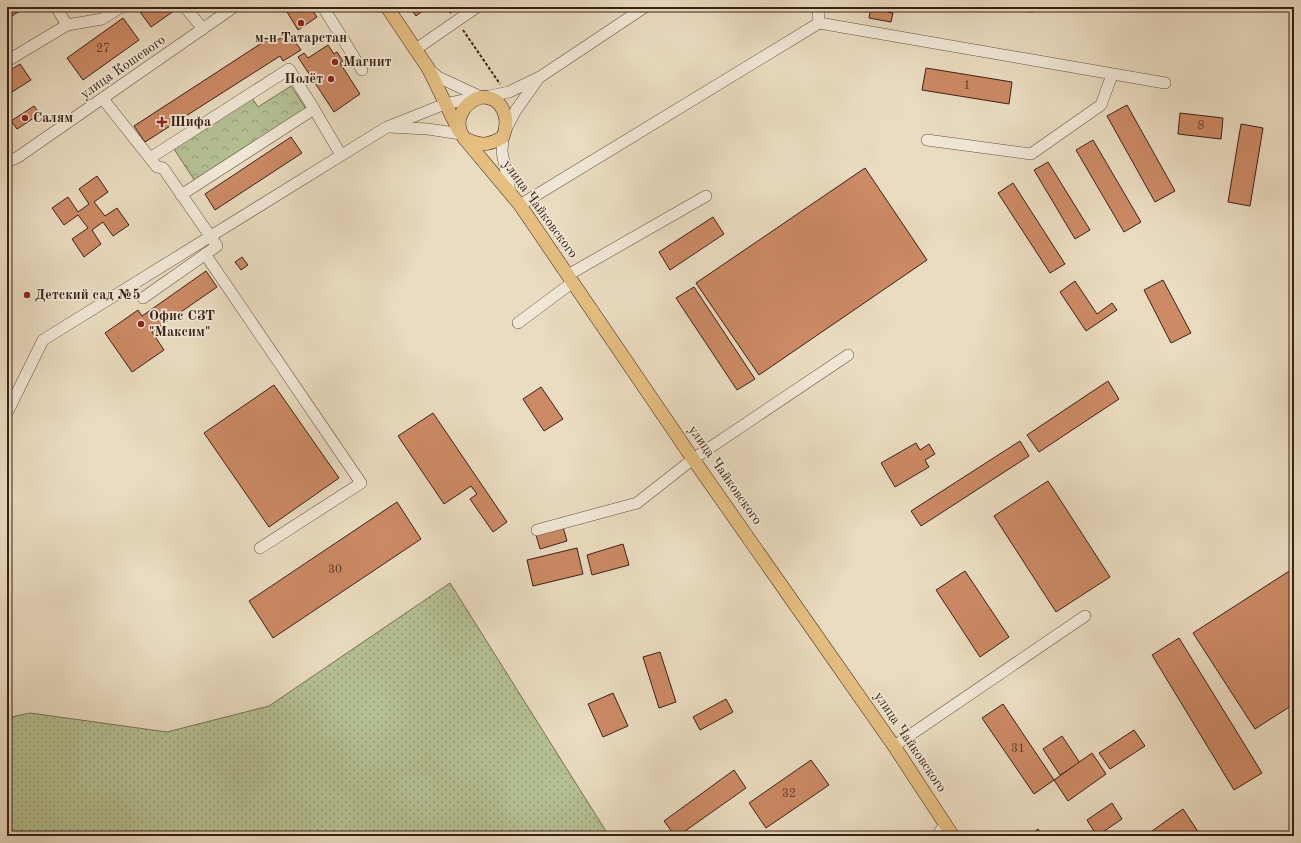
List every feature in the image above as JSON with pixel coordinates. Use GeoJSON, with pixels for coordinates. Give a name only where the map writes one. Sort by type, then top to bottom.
{"type":"FeatureCollection","features":[{"type":"Feature","properties":{"kind":"main road","name":"улица Чайковского"},"geometry":{"type":"LineString","coordinates":[[387,7],[428,68],[462,136],[510,191],[520,205],[694,459],[894,746],[953,836]]}},
{"type":"Feature","properties":{"kind":"main road"},"geometry":{"type":"LineString","coordinates":[[483,97],[496,102],[502,107],[506,114],[505,133],[488,145],[481,145],[462,136],[460,117],[462,110],[467,104],[483,97]]}},
{"type":"Feature","properties":{"kind":"street"},"geometry":{"type":"LineString","coordinates":[[56,7],[67,25]]}},
{"type":"Feature","properties":{"kind":"street"},"geometry":{"type":"LineString","coordinates":[[7,61],[67,25],[102,19],[121,7]]}},
{"type":"Feature","properties":{"kind":"street"},"geometry":{"type":"LineString","coordinates":[[185,7],[203,29]]}},
{"type":"Feature","properties":{"kind":"street","name":"улица Кошевого"},"geometry":{"type":"LineString","coordinates":[[7,162],[18,157],[103,99],[234,7]]}},
{"type":"Feature","properties":{"kind":"street"},"geometry":{"type":"LineString","coordinates":[[323,7],[362,70]]}},
{"type":"Feature","properties":{"kind":"street"},"geometry":{"type":"LineString","coordinates":[[416,48],[477,7]]}},
{"type":"Feature","properties":{"kind":"street"},"geometry":{"type":"LineString","coordinates":[[7,413],[43,340],[387,127],[445,104],[506,93],[540,77],[645,7]]}},
{"type":"Feature","properties":{"kind":"street"},"geometry":{"type":"LineString","coordinates":[[818,7],[819,23]]}},
{"type":"Feature","properties":{"kind":"street"},"geometry":{"type":"LineString","coordinates":[[520,205],[819,23],[1165,83]]}},
{"type":"Feature","properties":{"kind":"street"},"geometry":{"type":"LineString","coordinates":[[428,68],[438,77],[483,97]]}},
{"type":"Feature","properties":{"kind":"street"},"geometry":{"type":"LineString","coordinates":[[150,158],[289,70],[341,155]]}},
{"type":"Feature","properties":{"kind":"street"},"geometry":{"type":"LineString","coordinates":[[927,140],[1031,154],[1101,105],[1112,75]]}},
{"type":"Feature","properties":{"kind":"street"},"geometry":{"type":"LineString","coordinates":[[510,191],[502,152],[505,133],[516,110],[540,77]]}},
{"type":"Feature","properties":{"kind":"street"},"geometry":{"type":"LineString","coordinates":[[103,99],[157,167],[163,168],[217,246],[143,298]]}},
{"type":"Feature","properties":{"kind":"street"},"geometry":{"type":"LineString","coordinates":[[181,194],[314,109]]}},
{"type":"Feature","properties":{"kind":"street"},"geometry":{"type":"LineString","coordinates":[[387,127],[428,129],[462,136]]}},
{"type":"Feature","properties":{"kind":"street"},"geometry":{"type":"LineString","coordinates":[[518,323],[571,279],[706,196]]}},
{"type":"Feature","properties":{"kind":"street"},"geometry":{"type":"LineString","coordinates":[[205,254],[361,483],[260,548]]}},
{"type":"Feature","properties":{"kind":"street"},"geometry":{"type":"LineString","coordinates":[[537,530],[637,503],[694,459],[848,355]]}},
{"type":"Feature","properties":{"kind":"street"},"geometry":{"type":"LineString","coordinates":[[894,746],[1085,616]]}},
{"type":"Feature","properties":{"kind":"street"},"geometry":{"type":"LineString","coordinates":[[936,836],[945,824]]}},
{"type":"Feature","properties":{"kind":"path"},"geometry":{"type":"LineString","coordinates":[[447,7],[506,93]]}},
{"type":"Feature","properties":{"kind":"green space"},"geometry":{"type":"Polygon","coordinates":[[[291,86],[306,109],[195,181],[174,149],[252,98],[258,107],[291,86]]]}},
{"type":"Feature","properties":{"kind":"green space"},"geometry":{"type":"Polygon","coordinates":[[[450,583],[609,836],[7,836],[7,718],[30,713],[167,732],[269,706],[450,583]]]}},
{"type":"Feature","properties":{"kind":"building"},"geometry":{"type":"Polygon","coordinates":[[[7,7],[26,7],[7,19],[7,7]]]}},
{"type":"Feature","properties":{"kind":"building"},"geometry":{"type":"Polygon","coordinates":[[[141,7],[178,8],[151,27],[138,9],[141,7]]]}},
{"type":"Feature","properties":{"kind":"building","name":"м-н Татарстан"},"geometry":{"type":"Polygon","coordinates":[[[294,7],[310,7],[317,17],[298,30],[287,12],[294,7]]]}},
{"type":"Feature","properties":{"kind":"building"},"geometry":{"type":"Polygon","coordinates":[[[409,7],[422,7],[424,10],[416,16],[409,7]]]}},
{"type":"Feature","properties":{"kind":"building"},"geometry":{"type":"Polygon","coordinates":[[[871,7],[887,7],[887,12],[893,13],[891,22],[869,18],[871,7]]]}},
{"type":"Feature","properties":{"kind":"building"},"geometry":{"type":"Polygon","coordinates":[[[1013,7],[1033,7],[1033,12],[1013,10],[1013,7]]]}},
{"type":"Feature","properties":{"kind":"building"},"geometry":{"type":"Polygon","coordinates":[[[123,18],[139,40],[83,80],[67,58],[123,18]]]}},
{"type":"Feature","properties":{"kind":"building"},"geometry":{"type":"Polygon","coordinates":[[[289,33],[301,50],[283,61],[280,56],[145,142],[134,126],[271,37],[274,42],[289,33]]]}},
{"type":"Feature","properties":{"kind":"building","name":"Полёт"},"geometry":{"type":"Polygon","coordinates":[[[328,45],[334,54],[337,52],[343,61],[340,63],[360,94],[334,112],[298,57],[304,53],[308,58],[328,45]]]}},
{"type":"Feature","properties":{"kind":"building"},"geometry":{"type":"Polygon","coordinates":[[[20,64],[31,80],[7,95],[7,72],[20,64]]]}},
{"type":"Feature","properties":{"kind":"building"},"geometry":{"type":"Polygon","coordinates":[[[926,68],[1012,82],[1009,104],[922,90],[926,68]]]}},
{"type":"Feature","properties":{"kind":"building"},"geometry":{"type":"Polygon","coordinates":[[[1127,105],[1175,191],[1155,202],[1107,116],[1127,105]]]}},
{"type":"Feature","properties":{"kind":"building","name":"Салям"},"geometry":{"type":"Polygon","coordinates":[[[34,106],[40,114],[17,129],[11,121],[34,106]]]}},
{"type":"Feature","properties":{"kind":"building"},"geometry":{"type":"Polygon","coordinates":[[[1180,113],[1223,118],[1221,139],[1178,134],[1180,113]]]}},
{"type":"Feature","properties":{"kind":"building"},"geometry":{"type":"Polygon","coordinates":[[[1241,124],[1263,128],[1250,206],[1228,202],[1241,124]]]}},
{"type":"Feature","properties":{"kind":"building"},"geometry":{"type":"Polygon","coordinates":[[[291,137],[302,153],[215,210],[205,194],[291,137]]]}},
{"type":"Feature","properties":{"kind":"building"},"geometry":{"type":"Polygon","coordinates":[[[1093,140],[1141,222],[1124,232],[1076,150],[1093,140]]]}},
{"type":"Feature","properties":{"kind":"building"},"geometry":{"type":"Polygon","coordinates":[[[1048,162],[1090,230],[1075,239],[1034,170],[1048,162]]]}},
{"type":"Feature","properties":{"kind":"building"},"geometry":{"type":"Polygon","coordinates":[[[865,168],[927,260],[759,375],[696,283],[865,168]]]}},
{"type":"Feature","properties":{"kind":"building"},"geometry":{"type":"Polygon","coordinates":[[[97,176],[108,192],[94,202],[105,216],[117,208],[129,225],[113,236],[103,222],[92,230],[101,244],[84,257],[72,239],[88,228],[78,215],[64,225],[52,208],[68,197],[78,212],[89,204],[79,189],[97,176]]]}},
{"type":"Feature","properties":{"kind":"building"},"geometry":{"type":"Polygon","coordinates":[[[1013,183],[1065,264],[1050,273],[998,193],[1013,183]]]}},
{"type":"Feature","properties":{"kind":"building"},"geometry":{"type":"Polygon","coordinates":[[[713,217],[724,234],[670,270],[659,252],[713,217]]]}},
{"type":"Feature","properties":{"kind":"building"},"geometry":{"type":"Polygon","coordinates":[[[242,257],[248,265],[241,270],[235,262],[242,257]]]}},
{"type":"Feature","properties":{"kind":"building","name":"Офис СЗТ \"Максим\""},"geometry":{"type":"Polygon","coordinates":[[[206,271],[217,287],[152,332],[164,350],[132,372],[105,333],[138,310],[142,316],[206,271]]]}},
{"type":"Feature","properties":{"kind":"building"},"geometry":{"type":"Polygon","coordinates":[[[1163,280],[1191,333],[1171,343],[1144,290],[1163,280]]]}},
{"type":"Feature","properties":{"kind":"building"},"geometry":{"type":"Polygon","coordinates":[[[1075,281],[1097,314],[1112,303],[1117,310],[1086,331],[1060,292],[1075,281]]]}},
{"type":"Feature","properties":{"kind":"building"},"geometry":{"type":"Polygon","coordinates":[[[694,287],[755,379],[737,390],[676,298],[694,287]]]}},
{"type":"Feature","properties":{"kind":"building"},"geometry":{"type":"Polygon","coordinates":[[[1108,381],[1119,399],[1039,452],[1027,435],[1108,381]]]}},
{"type":"Feature","properties":{"kind":"building"},"geometry":{"type":"Polygon","coordinates":[[[274,385],[339,478],[269,527],[204,433],[274,385]]]}},
{"type":"Feature","properties":{"kind":"building"},"geometry":{"type":"Polygon","coordinates":[[[541,387],[563,419],[544,431],[523,399],[541,387]]]}},
{"type":"Feature","properties":{"kind":"building"},"geometry":{"type":"Polygon","coordinates":[[[433,413],[507,522],[493,532],[470,499],[477,494],[471,486],[444,504],[398,436],[433,413]]]}},
{"type":"Feature","properties":{"kind":"building"},"geometry":{"type":"Polygon","coordinates":[[[1020,441],[1029,456],[921,526],[911,511],[1020,441]]]}},
{"type":"Feature","properties":{"kind":"building"},"geometry":{"type":"Polygon","coordinates":[[[916,443],[920,450],[929,444],[935,454],[925,460],[929,467],[895,487],[881,463],[916,443]]]}},
{"type":"Feature","properties":{"kind":"building"},"geometry":{"type":"Polygon","coordinates":[[[1048,481],[1110,577],[1056,612],[994,516],[1048,481]]]}},
{"type":"Feature","properties":{"kind":"building"},"geometry":{"type":"Polygon","coordinates":[[[397,502],[421,539],[273,638],[249,601],[397,502]]]}},
{"type":"Feature","properties":{"kind":"building"},"geometry":{"type":"Polygon","coordinates":[[[563,527],[567,541],[540,549],[536,535],[563,527]]]}},
{"type":"Feature","properties":{"kind":"building"},"geometry":{"type":"Polygon","coordinates":[[[623,544],[629,565],[592,575],[587,555],[623,544]]]}},
{"type":"Feature","properties":{"kind":"building"},"geometry":{"type":"Polygon","coordinates":[[[577,548],[583,574],[533,586],[527,560],[577,548]]]}},
{"type":"Feature","properties":{"kind":"building"},"geometry":{"type":"Polygon","coordinates":[[[1294,568],[1294,704],[1255,729],[1193,633],[1294,568]]]}},
{"type":"Feature","properties":{"kind":"building"},"geometry":{"type":"Polygon","coordinates":[[[965,571],[1009,637],[980,657],[936,590],[965,571]]]}},
{"type":"Feature","properties":{"kind":"building"},"geometry":{"type":"Polygon","coordinates":[[[1179,638],[1262,773],[1234,790],[1152,655],[1179,638]]]}},
{"type":"Feature","properties":{"kind":"building"},"geometry":{"type":"Polygon","coordinates":[[[660,652],[676,702],[659,708],[643,657],[660,652]]]}},
{"type":"Feature","properties":{"kind":"building"},"geometry":{"type":"Polygon","coordinates":[[[613,693],[628,726],[603,737],[588,704],[613,693]]]}},
{"type":"Feature","properties":{"kind":"building"},"geometry":{"type":"Polygon","coordinates":[[[726,699],[733,712],[700,730],[693,717],[726,699]]]}},
{"type":"Feature","properties":{"kind":"building"},"geometry":{"type":"Polygon","coordinates":[[[1003,704],[1054,780],[1034,794],[982,718],[1003,704]]]}},
{"type":"Feature","properties":{"kind":"building"},"geometry":{"type":"Polygon","coordinates":[[[1134,730],[1145,746],[1110,769],[1099,753],[1134,730]]]}},
{"type":"Feature","properties":{"kind":"building"},"geometry":{"type":"Polygon","coordinates":[[[1062,736],[1080,763],[1060,775],[1043,749],[1062,736]]]}},
{"type":"Feature","properties":{"kind":"building"},"geometry":{"type":"Polygon","coordinates":[[[1092,753],[1106,774],[1068,801],[1054,780],[1092,753]]]}},
{"type":"Feature","properties":{"kind":"building"},"geometry":{"type":"Polygon","coordinates":[[[811,760],[829,785],[766,828],[749,803],[811,760]]]}},
{"type":"Feature","properties":{"kind":"building"},"geometry":{"type":"Polygon","coordinates":[[[734,770],[746,788],[678,836],[675,836],[664,821],[734,770]]]}},
{"type":"Feature","properties":{"kind":"building"},"geometry":{"type":"Polygon","coordinates":[[[1112,803],[1122,819],[1097,836],[1087,820],[1112,803]]]}},
{"type":"Feature","properties":{"kind":"building"},"geometry":{"type":"Polygon","coordinates":[[[1183,809],[1201,836],[1145,836],[1183,809]]]}},
{"type":"Feature","properties":{"kind":"building"},"geometry":{"type":"Polygon","coordinates":[[[1038,829],[1043,836],[1029,836],[1038,829]]]}},
{"type":"Feature","properties":{"kind":"place","name":"м-н Татарстан"},"geometry":{"type":"Point","coordinates":[301,23]}},
{"type":"Feature","properties":{"kind":"place","name":"Магнит"},"geometry":{"type":"Point","coordinates":[335,62]}},
{"type":"Feature","properties":{"kind":"place","name":"Полёт"},"geometry":{"type":"Point","coordinates":[331,79]}},
{"type":"Feature","properties":{"kind":"place","name":"Салям"},"geometry":{"type":"Point","coordinates":[25,118]}},
{"type":"Feature","properties":{"kind":"place","name":"Шифа"},"geometry":{"type":"Point","coordinates":[162,122]}},
{"type":"Feature","properties":{"kind":"place","name":"Детский сад №5"},"geometry":{"type":"Point","coordinates":[27,295]}},
{"type":"Feature","properties":{"kind":"place","name":"Офис СЗТ \"Максим\""},"geometry":{"type":"Point","coordinates":[141,324]}}]}
